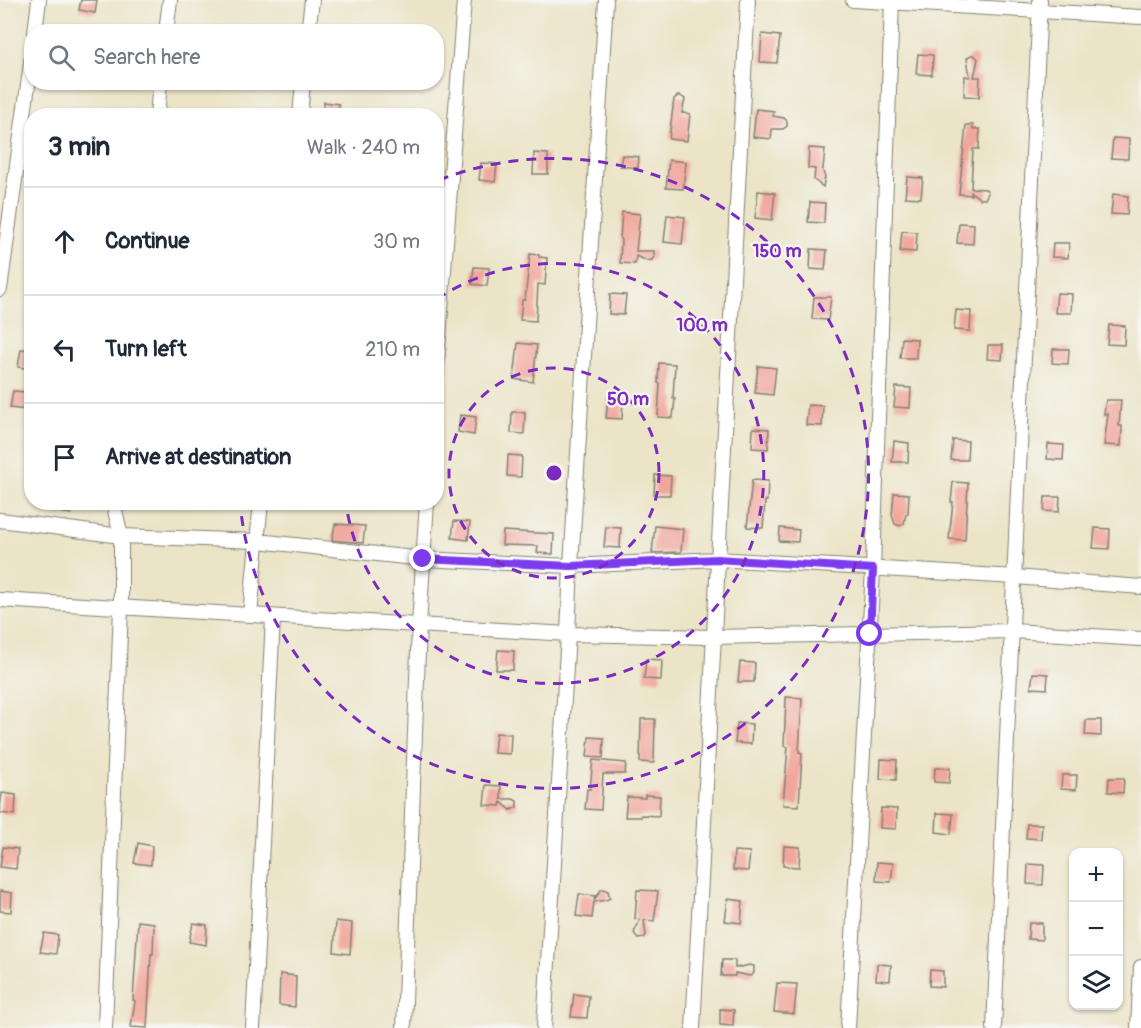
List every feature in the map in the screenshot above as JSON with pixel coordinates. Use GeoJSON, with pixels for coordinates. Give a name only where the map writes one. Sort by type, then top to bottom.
{"type":"FeatureCollection","features":[{"type":"Feature","properties":{"kind":"street"},"geometry":{"type":"LineString","coordinates":[[36,24],[39,0]]}},
{"type":"Feature","properties":{"kind":"street"},"geometry":{"type":"LineString","coordinates":[[167,24],[170,0]]}},
{"type":"Feature","properties":{"kind":"street"},"geometry":{"type":"LineString","coordinates":[[309,24],[312,0]]}},
{"type":"Feature","properties":{"kind":"street"},"geometry":{"type":"LineString","coordinates":[[444,270],[464,0]]}},
{"type":"Feature","properties":{"kind":"street"},"geometry":{"type":"LineString","coordinates":[[544,1028],[606,0]]}},
{"type":"Feature","properties":{"kind":"street"},"geometry":{"type":"LineString","coordinates":[[693,1028],[747,0]]}},
{"type":"Feature","properties":{"kind":"street"},"geometry":{"type":"LineString","coordinates":[[853,0],[1040,6],[1141,16]]}},
{"type":"Feature","properties":{"kind":"street"},"geometry":{"type":"LineString","coordinates":[[848,1028],[873,569],[892,1]]}},
{"type":"Feature","properties":{"kind":"street"},"geometry":{"type":"LineString","coordinates":[[994,1028],[1040,6]]}},
{"type":"Feature","properties":{"kind":"street"},"geometry":{"type":"LineString","coordinates":[[25,108],[27,90]]}},
{"type":"Feature","properties":{"kind":"street"},"geometry":{"type":"LineString","coordinates":[[158,108],[159,90]]}},
{"type":"Feature","properties":{"kind":"street"},"geometry":{"type":"LineString","coordinates":[[301,108],[302,90]]}},
{"type":"Feature","properties":{"kind":"street"},"geometry":{"type":"LineString","coordinates":[[0,289],[24,114]]}},
{"type":"Feature","properties":{"kind":"street"},"geometry":{"type":"LineString","coordinates":[[105,1028],[121,607],[121,536],[115,510]]}},
{"type":"Feature","properties":{"kind":"street"},"geometry":{"type":"LineString","coordinates":[[250,615],[260,510]]}},
{"type":"Feature","properties":{"kind":"street"},"geometry":{"type":"LineString","coordinates":[[404,1028],[419,625],[427,510]]}},
{"type":"Feature","properties":{"kind":"street"},"geometry":{"type":"LineString","coordinates":[[0,520],[121,536],[258,541],[423,559],[571,566],[717,559],[1141,587]]}},
{"type":"Feature","properties":{"kind":"street"},"geometry":{"type":"LineString","coordinates":[[0,600],[568,634],[713,637],[1013,631],[1141,639]]}},
{"type":"Feature","properties":{"kind":"street"},"geometry":{"type":"LineString","coordinates":[[253,1028],[273,617]]}},
{"type":"Feature","properties":{"kind":"street"},"geometry":{"type":"LineString","coordinates":[[1138,1028],[1141,967]]}},
{"type":"Feature","properties":{"kind":"building"},"geometry":{"type":"Polygon","coordinates":[[[81,0],[97,0],[95,13],[79,10],[81,0]]]}},
{"type":"Feature","properties":{"kind":"building"},"geometry":{"type":"Polygon","coordinates":[[[762,34],[780,36],[777,63],[760,62],[762,34]]]}},
{"type":"Feature","properties":{"kind":"building"},"geometry":{"type":"Polygon","coordinates":[[[918,54],[933,55],[932,75],[916,74],[918,54]]]}},
{"type":"Feature","properties":{"kind":"building"},"geometry":{"type":"Polygon","coordinates":[[[971,55],[978,59],[974,77],[980,77],[979,97],[964,96],[965,76],[970,77],[967,58],[971,55]]]}},
{"type":"Feature","properties":{"kind":"building"},"geometry":{"type":"Polygon","coordinates":[[[679,95],[685,99],[682,113],[690,114],[687,141],[669,139],[674,99],[679,95]]]}},
{"type":"Feature","properties":{"kind":"building"},"geometry":{"type":"Polygon","coordinates":[[[324,102],[339,104],[339,108],[323,108],[324,102]]]}},
{"type":"Feature","properties":{"kind":"building"},"geometry":{"type":"Polygon","coordinates":[[[756,109],[774,111],[773,116],[784,118],[787,126],[783,129],[772,129],[771,139],[753,137],[756,109]]]}},
{"type":"Feature","properties":{"kind":"building"},"geometry":{"type":"Polygon","coordinates":[[[966,125],[973,125],[973,129],[980,129],[979,149],[973,149],[971,188],[986,189],[988,193],[985,199],[980,199],[971,192],[971,195],[959,194],[966,125]]]}},
{"type":"Feature","properties":{"kind":"building"},"geometry":{"type":"Polygon","coordinates":[[[1113,138],[1129,139],[1128,159],[1111,158],[1113,138]]]}},
{"type":"Feature","properties":{"kind":"building"},"geometry":{"type":"Polygon","coordinates":[[[809,148],[825,149],[822,169],[825,177],[823,187],[814,180],[815,169],[808,168],[809,148]]]}},
{"type":"Feature","properties":{"kind":"building"},"geometry":{"type":"Polygon","coordinates":[[[534,153],[548,154],[548,174],[533,174],[534,153]]]}},
{"type":"Feature","properties":{"kind":"building"},"geometry":{"type":"Polygon","coordinates":[[[622,155],[639,157],[638,168],[620,166],[622,155]]]}},
{"type":"Feature","properties":{"kind":"building"},"geometry":{"type":"Polygon","coordinates":[[[669,160],[686,162],[683,189],[666,188],[669,160]]]}},
{"type":"Feature","properties":{"kind":"building"},"geometry":{"type":"Polygon","coordinates":[[[481,163],[497,164],[495,182],[479,180],[481,163]]]}},
{"type":"Feature","properties":{"kind":"building"},"geometry":{"type":"Polygon","coordinates":[[[907,177],[923,178],[921,198],[905,197],[907,177]]]}},
{"type":"Feature","properties":{"kind":"building"},"geometry":{"type":"Polygon","coordinates":[[[758,191],[775,193],[772,220],[755,218],[758,191]]]}},
{"type":"Feature","properties":{"kind":"building"},"geometry":{"type":"Polygon","coordinates":[[[1113,194],[1128,196],[1127,215],[1111,214],[1113,194]]]}},
{"type":"Feature","properties":{"kind":"building"},"geometry":{"type":"Polygon","coordinates":[[[810,202],[825,203],[824,223],[808,222],[810,202]]]}},
{"type":"Feature","properties":{"kind":"building"},"geometry":{"type":"Polygon","coordinates":[[[622,212],[640,214],[636,251],[654,251],[652,260],[647,261],[636,256],[635,264],[620,263],[622,212]]]}},
{"type":"Feature","properties":{"kind":"building"},"geometry":{"type":"Polygon","coordinates":[[[667,215],[685,217],[682,244],[664,242],[667,215]]]}},
{"type":"Feature","properties":{"kind":"building"},"geometry":{"type":"Polygon","coordinates":[[[959,223],[974,224],[973,244],[957,243],[959,223]]]}},
{"type":"Feature","properties":{"kind":"building"},"geometry":{"type":"Polygon","coordinates":[[[902,231],[917,232],[916,252],[900,251],[902,231]]]}},
{"type":"Feature","properties":{"kind":"building"},"geometry":{"type":"Polygon","coordinates":[[[1053,243],[1069,243],[1068,258],[1052,257],[1053,243]]]}},
{"type":"Feature","properties":{"kind":"building"},"geometry":{"type":"Polygon","coordinates":[[[811,249],[827,250],[825,270],[810,269],[811,249]]]}},
{"type":"Feature","properties":{"kind":"building"},"geometry":{"type":"Polygon","coordinates":[[[530,254],[547,258],[545,285],[538,284],[536,321],[520,320],[522,300],[525,300],[530,254]]]}},
{"type":"Feature","properties":{"kind":"building"},"geometry":{"type":"Polygon","coordinates":[[[474,267],[489,268],[487,286],[472,284],[474,267]]]}},
{"type":"Feature","properties":{"kind":"building"},"geometry":{"type":"Polygon","coordinates":[[[1057,293],[1072,294],[1071,313],[1055,313],[1057,293]]]}},
{"type":"Feature","properties":{"kind":"building"},"geometry":{"type":"Polygon","coordinates":[[[610,294],[626,295],[624,315],[609,314],[610,294]]]}},
{"type":"Feature","properties":{"kind":"building"},"geometry":{"type":"Polygon","coordinates":[[[814,297],[831,297],[828,320],[812,319],[814,297]]]}},
{"type":"Feature","properties":{"kind":"building"},"geometry":{"type":"Polygon","coordinates":[[[956,310],[971,311],[970,331],[954,330],[956,310]]]}},
{"type":"Feature","properties":{"kind":"building"},"geometry":{"type":"Polygon","coordinates":[[[1109,325],[1125,326],[1124,345],[1107,344],[1109,325]]]}},
{"type":"Feature","properties":{"kind":"building"},"geometry":{"type":"Polygon","coordinates":[[[902,338],[917,339],[916,358],[900,358],[902,338]]]}},
{"type":"Feature","properties":{"kind":"building"},"geometry":{"type":"Polygon","coordinates":[[[518,343],[537,345],[533,382],[514,379],[518,343]]]}},
{"type":"Feature","properties":{"kind":"building"},"geometry":{"type":"Polygon","coordinates":[[[988,345],[1003,345],[1002,360],[987,359],[988,345]]]}},
{"type":"Feature","properties":{"kind":"building"},"geometry":{"type":"Polygon","coordinates":[[[21,349],[24,349],[24,368],[18,367],[21,349]]]}},
{"type":"Feature","properties":{"kind":"building"},"geometry":{"type":"Polygon","coordinates":[[[1053,349],[1069,349],[1068,364],[1052,363],[1053,349]]]}},
{"type":"Feature","properties":{"kind":"building"},"geometry":{"type":"Polygon","coordinates":[[[659,363],[675,364],[673,418],[658,417],[659,363]]]}},
{"type":"Feature","properties":{"kind":"building"},"geometry":{"type":"Polygon","coordinates":[[[758,366],[776,368],[773,395],[755,393],[758,366]]]}},
{"type":"Feature","properties":{"kind":"building"},"geometry":{"type":"Polygon","coordinates":[[[896,387],[911,388],[910,408],[894,407],[896,387]]]}},
{"type":"Feature","properties":{"kind":"building"},"geometry":{"type":"Polygon","coordinates":[[[13,391],[24,392],[24,410],[10,408],[13,391]]]}},
{"type":"Feature","properties":{"kind":"building"},"geometry":{"type":"Polygon","coordinates":[[[608,398],[623,399],[622,419],[606,418],[608,398]]]}},
{"type":"Feature","properties":{"kind":"building"},"geometry":{"type":"Polygon","coordinates":[[[1106,400],[1121,400],[1119,426],[1122,426],[1121,446],[1104,445],[1108,414],[1104,414],[1106,400]]]}},
{"type":"Feature","properties":{"kind":"building"},"geometry":{"type":"Polygon","coordinates":[[[808,405],[823,406],[822,426],[806,425],[808,405]]]}},
{"type":"Feature","properties":{"kind":"building"},"geometry":{"type":"Polygon","coordinates":[[[512,412],[525,412],[524,434],[511,433],[512,412]]]}},
{"type":"Feature","properties":{"kind":"building"},"geometry":{"type":"Polygon","coordinates":[[[460,415],[476,417],[474,435],[458,432],[460,415]]]}},
{"type":"Feature","properties":{"kind":"building"},"geometry":{"type":"Polygon","coordinates":[[[753,428],[769,429],[768,449],[752,448],[753,428]]]}},
{"type":"Feature","properties":{"kind":"building"},"geometry":{"type":"Polygon","coordinates":[[[953,440],[968,441],[967,460],[951,460],[953,440]]]}},
{"type":"Feature","properties":{"kind":"building"},"geometry":{"type":"Polygon","coordinates":[[[894,441],[909,443],[908,462],[892,462],[894,441]]]}},
{"type":"Feature","properties":{"kind":"building"},"geometry":{"type":"Polygon","coordinates":[[[1048,444],[1064,445],[1063,460],[1047,459],[1048,444]]]}},
{"type":"Feature","properties":{"kind":"building"},"geometry":{"type":"Polygon","coordinates":[[[508,455],[522,456],[521,477],[507,476],[508,455]]]}},
{"type":"Feature","properties":{"kind":"building"},"geometry":{"type":"Polygon","coordinates":[[[655,475],[671,476],[670,495],[654,495],[655,475]]]}},
{"type":"Feature","properties":{"kind":"building"},"geometry":{"type":"Polygon","coordinates":[[[752,480],[768,481],[763,528],[747,527],[752,480]]]}},
{"type":"Feature","properties":{"kind":"building"},"geometry":{"type":"Polygon","coordinates":[[[953,482],[968,483],[965,540],[949,539],[953,482]]]}},
{"type":"Feature","properties":{"kind":"building"},"geometry":{"type":"Polygon","coordinates":[[[894,493],[909,494],[908,514],[906,514],[904,524],[900,526],[895,524],[892,515],[894,493]]]}},
{"type":"Feature","properties":{"kind":"building"},"geometry":{"type":"Polygon","coordinates":[[[1045,497],[1060,497],[1059,512],[1044,511],[1045,497]]]}},
{"type":"Feature","properties":{"kind":"building"},"geometry":{"type":"Polygon","coordinates":[[[45,510],[71,510],[71,514],[45,510]]]}},
{"type":"Feature","properties":{"kind":"building"},"geometry":{"type":"Polygon","coordinates":[[[454,521],[470,522],[468,540],[452,538],[454,521]]]}},
{"type":"Feature","properties":{"kind":"building"},"geometry":{"type":"Polygon","coordinates":[[[335,524],[365,526],[363,543],[332,540],[335,524]]]}},
{"type":"Feature","properties":{"kind":"building"},"geometry":{"type":"Polygon","coordinates":[[[655,526],[683,529],[681,552],[652,553],[655,526]]]}},
{"type":"Feature","properties":{"kind":"building"},"geometry":{"type":"Polygon","coordinates":[[[606,527],[621,528],[620,548],[604,547],[606,527]]]}},
{"type":"Feature","properties":{"kind":"building"},"geometry":{"type":"Polygon","coordinates":[[[780,528],[799,530],[798,542],[779,541],[780,528]]]}},
{"type":"Feature","properties":{"kind":"building"},"geometry":{"type":"Polygon","coordinates":[[[1095,528],[1110,529],[1109,549],[1093,548],[1095,528]]]}},
{"type":"Feature","properties":{"kind":"building"},"geometry":{"type":"Polygon","coordinates":[[[503,531],[554,534],[553,554],[537,553],[538,546],[502,545],[503,531]]]}},
{"type":"Feature","properties":{"kind":"building"},"geometry":{"type":"Polygon","coordinates":[[[498,650],[514,651],[513,670],[496,670],[498,650]]]}},
{"type":"Feature","properties":{"kind":"building"},"geometry":{"type":"Polygon","coordinates":[[[646,659],[662,660],[661,680],[644,679],[646,659]]]}},
{"type":"Feature","properties":{"kind":"building"},"geometry":{"type":"Polygon","coordinates":[[[740,662],[755,663],[754,682],[738,682],[740,662]]]}},
{"type":"Feature","properties":{"kind":"building"},"geometry":{"type":"Polygon","coordinates":[[[1033,673],[1048,674],[1047,689],[1031,688],[1033,673]]]}},
{"type":"Feature","properties":{"kind":"building"},"geometry":{"type":"Polygon","coordinates":[[[786,697],[802,698],[799,806],[783,805],[788,747],[784,746],[786,697]]]}},
{"type":"Feature","properties":{"kind":"building"},"geometry":{"type":"Polygon","coordinates":[[[641,719],[655,719],[654,763],[640,762],[641,719]]]}},
{"type":"Feature","properties":{"kind":"building"},"geometry":{"type":"Polygon","coordinates":[[[1086,720],[1101,720],[1101,736],[1085,735],[1086,720]]]}},
{"type":"Feature","properties":{"kind":"building"},"geometry":{"type":"Polygon","coordinates":[[[737,723],[752,724],[751,744],[735,743],[737,723]]]}},
{"type":"Feature","properties":{"kind":"building"},"geometry":{"type":"Polygon","coordinates":[[[496,733],[511,734],[510,754],[494,753],[496,733]]]}},
{"type":"Feature","properties":{"kind":"building"},"geometry":{"type":"Polygon","coordinates":[[[589,737],[604,738],[603,758],[587,757],[589,737]]]}},
{"type":"Feature","properties":{"kind":"building"},"geometry":{"type":"Polygon","coordinates":[[[881,759],[897,760],[896,780],[880,779],[881,759]]]}},
{"type":"Feature","properties":{"kind":"building"},"geometry":{"type":"Polygon","coordinates":[[[593,760],[626,763],[625,774],[603,774],[601,810],[585,809],[593,760]]]}},
{"type":"Feature","properties":{"kind":"building"},"geometry":{"type":"Polygon","coordinates":[[[935,768],[950,768],[949,783],[934,782],[935,768]]]}},
{"type":"Feature","properties":{"kind":"building"},"geometry":{"type":"Polygon","coordinates":[[[1062,775],[1077,775],[1076,790],[1061,789],[1062,775]]]}},
{"type":"Feature","properties":{"kind":"building"},"geometry":{"type":"Polygon","coordinates":[[[1109,778],[1124,778],[1123,793],[1108,792],[1109,778]]]}},
{"type":"Feature","properties":{"kind":"building"},"geometry":{"type":"Polygon","coordinates":[[[486,785],[501,786],[501,799],[517,801],[517,807],[511,810],[501,802],[500,806],[484,805],[486,785]]]}},
{"type":"Feature","properties":{"kind":"building"},"geometry":{"type":"Polygon","coordinates":[[[2,793],[16,795],[15,815],[0,813],[2,793]]]}},
{"type":"Feature","properties":{"kind":"building"},"geometry":{"type":"Polygon","coordinates":[[[645,795],[660,796],[659,816],[625,817],[627,797],[645,798],[645,795]]]}},
{"type":"Feature","properties":{"kind":"building"},"geometry":{"type":"Polygon","coordinates":[[[881,808],[897,809],[896,829],[880,828],[881,808]]]}},
{"type":"Feature","properties":{"kind":"building"},"geometry":{"type":"Polygon","coordinates":[[[937,813],[953,814],[951,834],[936,832],[937,813]]]}},
{"type":"Feature","properties":{"kind":"building"},"geometry":{"type":"Polygon","coordinates":[[[1027,824],[1042,824],[1041,839],[1026,838],[1027,824]]]}},
{"type":"Feature","properties":{"kind":"building"},"geometry":{"type":"Polygon","coordinates":[[[138,843],[152,846],[151,865],[134,863],[138,843]]]}},
{"type":"Feature","properties":{"kind":"building"},"geometry":{"type":"Polygon","coordinates":[[[784,846],[800,847],[799,867],[783,866],[784,846]]]}},
{"type":"Feature","properties":{"kind":"building"},"geometry":{"type":"Polygon","coordinates":[[[3,847],[18,849],[16,869],[0,867],[3,847]]]}},
{"type":"Feature","properties":{"kind":"building"},"geometry":{"type":"Polygon","coordinates":[[[734,851],[750,852],[748,871],[733,870],[734,851]]]}},
{"type":"Feature","properties":{"kind":"building"},"geometry":{"type":"Polygon","coordinates":[[[877,862],[893,863],[891,882],[876,881],[877,862]]]}},
{"type":"Feature","properties":{"kind":"building"},"geometry":{"type":"Polygon","coordinates":[[[1028,864],[1044,865],[1043,885],[1027,884],[1028,864]]]}},
{"type":"Feature","properties":{"kind":"building"},"geometry":{"type":"Polygon","coordinates":[[[604,889],[608,891],[610,898],[594,902],[592,918],[576,916],[579,894],[595,896],[594,900],[604,889]]]}},
{"type":"Feature","properties":{"kind":"building"},"geometry":{"type":"Polygon","coordinates":[[[637,890],[658,891],[654,921],[644,920],[646,935],[638,939],[634,933],[640,920],[635,919],[637,890]]]}},
{"type":"Feature","properties":{"kind":"building"},"geometry":{"type":"Polygon","coordinates":[[[0,891],[12,893],[11,912],[0,911],[0,891]]]}},
{"type":"Feature","properties":{"kind":"building"},"geometry":{"type":"Polygon","coordinates":[[[728,899],[743,901],[741,923],[725,921],[728,899]]]}},
{"type":"Feature","properties":{"kind":"building"},"geometry":{"type":"Polygon","coordinates":[[[138,921],[154,923],[147,1028],[131,1027],[135,1001],[133,1000],[138,921]]]}},
{"type":"Feature","properties":{"kind":"building"},"geometry":{"type":"Polygon","coordinates":[[[336,921],[352,923],[350,954],[334,952],[336,921]]]}},
{"type":"Feature","properties":{"kind":"building"},"geometry":{"type":"Polygon","coordinates":[[[193,923],[207,925],[206,945],[189,942],[193,923]]]}},
{"type":"Feature","properties":{"kind":"building"},"geometry":{"type":"Polygon","coordinates":[[[1029,923],[1042,923],[1042,940],[1028,939],[1029,923]]]}},
{"type":"Feature","properties":{"kind":"building"},"geometry":{"type":"Polygon","coordinates":[[[44,933],[58,935],[56,954],[40,952],[44,933]]]}},
{"type":"Feature","properties":{"kind":"building"},"geometry":{"type":"Polygon","coordinates":[[[722,960],[735,960],[735,968],[754,966],[754,973],[750,976],[735,973],[735,976],[721,976],[722,960]]]}},
{"type":"Feature","properties":{"kind":"building"},"geometry":{"type":"Polygon","coordinates":[[[877,964],[891,965],[890,981],[876,980],[877,964]]]}},
{"type":"Feature","properties":{"kind":"building"},"geometry":{"type":"Polygon","coordinates":[[[930,970],[943,971],[943,987],[929,986],[930,970]]]}},
{"type":"Feature","properties":{"kind":"building"},"geometry":{"type":"Polygon","coordinates":[[[280,974],[296,976],[295,1007],[279,1005],[280,974]]]}},
{"type":"Feature","properties":{"kind":"building"},"geometry":{"type":"Polygon","coordinates":[[[777,983],[797,984],[794,1014],[774,1012],[777,983]]]}},
{"type":"Feature","properties":{"kind":"building"},"geometry":{"type":"Polygon","coordinates":[[[574,994],[589,996],[587,1018],[571,1017],[574,994]]]}},
{"type":"Feature","properties":{"kind":"building"},"geometry":{"type":"Polygon","coordinates":[[[720,1009],[734,1010],[733,1026],[720,1025],[720,1009]]]}},
{"type":"Feature","properties":{"kind":"route"},"geometry":{"type":"LineString","coordinates":[[423,559],[571,566],[717,559],[873,569],[870,634]]}}]}
